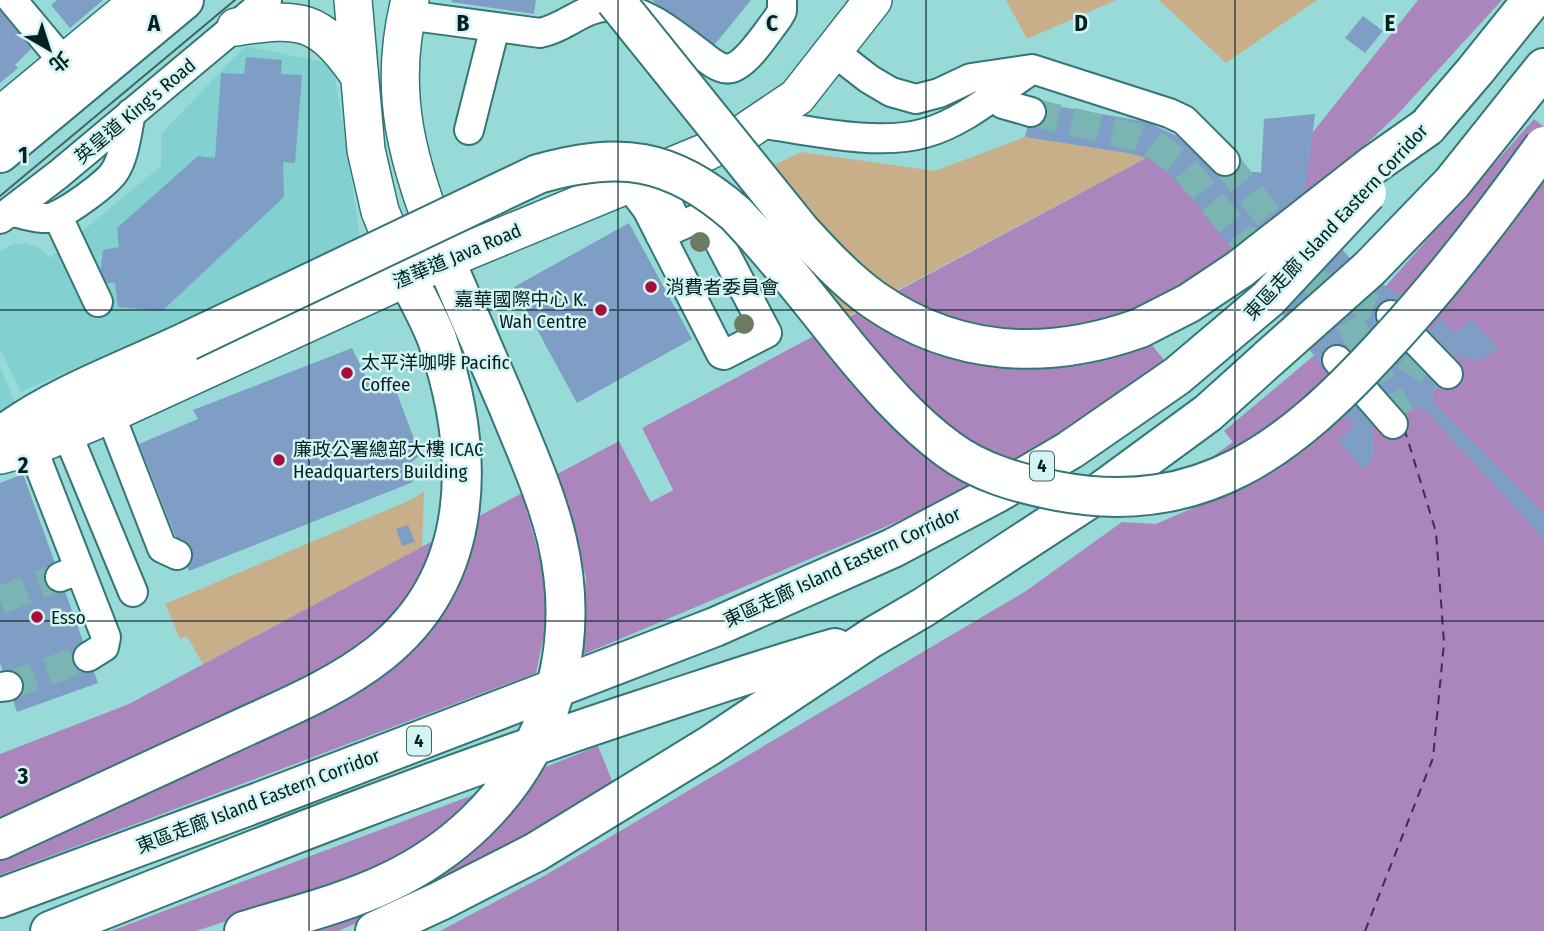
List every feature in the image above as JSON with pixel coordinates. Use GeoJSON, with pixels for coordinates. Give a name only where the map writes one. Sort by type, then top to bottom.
{"type":"FeatureCollection","features":[{"type":"Feature","properties":{"kind":"highway"},"geometry":{"type":"LineString","coordinates":[[0,153],[184,0]]}},
{"type":"Feature","properties":{"kind":"highway"},"geometry":{"type":"LineString","coordinates":[[615,0],[774,198],[830,262],[875,300],[908,320],[942,335],[987,346],[1033,350],[1077,346],[1123,334],[1164,317],[1226,279],[1373,165],[1427,127]]}},
{"type":"Feature","properties":{"kind":"highway","name":"東區走廊 Island Eastern Corridor"},"geometry":{"type":"LineString","coordinates":[[0,898],[715,627],[893,548],[997,493],[1070,450],[1177,376],[1268,299],[1427,127],[1532,0]]}},
{"type":"Feature","properties":{"kind":"highway","name":"4"},"geometry":{"type":"LineString","coordinates":[[375,931],[536,852],[709,746],[871,638],[924,607],[1103,490],[1208,413],[1370,268],[1452,183],[1544,68]]}},
{"type":"Feature","properties":{"kind":"highway"},"geometry":{"type":"LineString","coordinates":[[11,446],[22,419],[538,174],[584,163],[627,161],[681,175],[718,198],[736,214],[879,385],[912,420],[949,450],[985,471],[1023,484],[1077,495],[1115,498],[1151,496],[1189,488],[1251,462],[1316,416],[1409,321],[1479,236],[1544,146]]}},
{"type":"Feature","properties":{"kind":"highway"},"geometry":{"type":"LineString","coordinates":[[244,931],[367,891],[390,881],[447,847],[487,812],[518,773],[541,732],[557,683],[563,649],[565,613],[561,563],[542,491],[446,260]]}},
{"type":"Feature","properties":{"kind":"highway"},"geometry":{"type":"LineString","coordinates":[[0,840],[314,694],[380,653],[413,620],[440,580],[450,556],[460,507],[462,480],[459,427],[448,373],[436,336],[407,277]]}},
{"type":"Feature","properties":{"kind":"highway","name":"4"},"geometry":{"type":"LineString","coordinates":[[50,931],[297,833],[590,725],[769,666],[871,638]]}},
{"type":"Feature","properties":{"kind":"main road"},"geometry":{"type":"LineString","coordinates":[[0,116],[140,0]]}},
{"type":"Feature","properties":{"kind":"main road"},"geometry":{"type":"LineString","coordinates":[[354,0],[366,150],[380,211],[407,277]]}},
{"type":"Feature","properties":{"kind":"main road","name":"渣華道 Java Road"},"geometry":{"type":"LineString","coordinates":[[11,446],[67,433],[407,277],[706,152],[758,124],[797,97],[873,0]]}},
{"type":"Feature","properties":{"kind":"main road"},"geometry":{"type":"LineString","coordinates":[[408,8],[399,83],[404,128],[413,171],[446,260]]}},
{"type":"Feature","properties":{"kind":"main road"},"geometry":{"type":"LineString","coordinates":[[236,27],[269,21],[290,21],[311,28],[333,42],[358,74]]}},
{"type":"Feature","properties":{"kind":"street"},"geometry":{"type":"LineString","coordinates":[[12,0],[52,48]]}},
{"type":"Feature","properties":{"kind":"street","name":"英皇道 King's Road"},"geometry":{"type":"LineString","coordinates":[[6,215],[267,0]]}},
{"type":"Feature","properties":{"kind":"street"},"geometry":{"type":"LineString","coordinates":[[408,8],[495,27],[540,33],[558,27],[588,10],[614,7],[631,10],[656,21],[714,64],[721,68],[732,68],[744,59],[778,18],[782,11],[782,0]]}},
{"type":"Feature","properties":{"kind":"street"},"geometry":{"type":"LineString","coordinates":[[469,130],[495,27]]}},
{"type":"Feature","properties":{"kind":"street"},"geometry":{"type":"LineString","coordinates":[[833,51],[891,92],[916,99],[939,93],[987,94],[1031,112]]}},
{"type":"Feature","properties":{"kind":"street"},"geometry":{"type":"LineString","coordinates":[[758,124],[886,140],[924,134],[948,125],[987,94],[1032,69],[1184,120],[1226,161]]}},
{"type":"Feature","properties":{"kind":"street"},"geometry":{"type":"LineString","coordinates":[[6,215],[41,218],[57,215],[115,172],[131,113]]}},
{"type":"Feature","properties":{"kind":"street"},"geometry":{"type":"LineString","coordinates":[[644,178],[664,194],[669,231],[697,327],[723,355],[767,332],[705,215],[669,231]]}},
{"type":"Feature","properties":{"kind":"street"},"geometry":{"type":"LineString","coordinates":[[57,215],[98,302]]}},
{"type":"Feature","properties":{"kind":"street"},"geometry":{"type":"LineString","coordinates":[[1391,315],[1448,374]]}},
{"type":"Feature","properties":{"kind":"street"},"geometry":{"type":"LineString","coordinates":[[1337,360],[1393,424]]}},
{"type":"Feature","properties":{"kind":"street"},"geometry":{"type":"LineString","coordinates":[[110,414],[162,548],[177,555]]}},
{"type":"Feature","properties":{"kind":"street"},"geometry":{"type":"LineString","coordinates":[[67,433],[133,592]]}},
{"type":"Feature","properties":{"kind":"street"},"geometry":{"type":"LineString","coordinates":[[11,446],[68,568],[106,637],[104,647],[88,657]]}},
{"type":"Feature","properties":{"kind":"shaded area"},"geometry":{"type":"Polygon","coordinates":[[[1006,0],[1116,0],[1027,39],[1006,0]]]}},
{"type":"Feature","properties":{"kind":"shaded area"},"geometry":{"type":"Polygon","coordinates":[[[1159,0],[1317,0],[1226,63],[1159,0]]]}},
{"type":"Feature","properties":{"kind":"shaded area"},"geometry":{"type":"Polygon","coordinates":[[[1418,0],[1544,0],[1544,931],[0,931],[0,754],[129,704],[619,441],[650,501],[673,490],[642,428],[1146,158],[1261,173],[1313,132],[1418,0]]]}},
{"type":"Feature","properties":{"kind":"shaded area"},"geometry":{"type":"Polygon","coordinates":[[[245,46],[333,64],[361,243],[21,392],[0,349],[0,251],[14,244],[27,243],[39,248],[50,258],[161,166],[161,134],[245,46]]]}},
{"type":"Feature","properties":{"kind":"shaded area"},"geometry":{"type":"Polygon","coordinates":[[[1025,137],[1146,158],[826,328],[747,178],[801,152],[935,171],[1025,137]]]}},
{"type":"Feature","properties":{"kind":"shaded area"},"geometry":{"type":"Polygon","coordinates":[[[0,367],[16,404],[0,410],[0,367]]]}},
{"type":"Feature","properties":{"kind":"shaded area"},"geometry":{"type":"Polygon","coordinates":[[[424,491],[422,547],[203,664],[187,636],[180,639],[165,604],[413,499],[424,491]]]}},
{"type":"Feature","properties":{"kind":"pier"},"geometry":{"type":"Polygon","coordinates":[[[1502,0],[1544,0],[1544,127],[1534,119],[1354,322],[1224,431],[1233,442],[1208,460],[1240,449],[1336,372],[1544,176],[1494,246],[1424,333],[1361,400],[1262,478],[1156,524],[1122,522],[1026,591],[544,876],[440,931],[338,931],[428,893],[615,788],[598,746],[543,768],[539,778],[481,842],[434,878],[321,929],[196,931],[304,896],[417,850],[481,792],[111,931],[0,931],[0,875],[536,673],[551,599],[521,490],[552,473],[586,576],[582,655],[962,493],[973,486],[956,437],[1012,463],[1056,437],[1169,366],[1152,345],[1085,365],[1007,366],[934,353],[896,332],[947,321],[1006,334],[1134,320],[1272,232],[1396,116],[1502,0]]]}},
{"type":"Feature","properties":{"kind":"pier"},"geometry":{"type":"Polygon","coordinates":[[[642,428],[673,490],[651,502],[619,441],[622,439],[652,497],[669,489],[639,430],[642,428]]]}},
{"type":"Feature","properties":{"kind":"building"},"geometry":{"type":"Polygon","coordinates":[[[57,0],[103,0],[70,28],[51,5],[57,0]]]}},
{"type":"Feature","properties":{"kind":"building"},"geometry":{"type":"Polygon","coordinates":[[[536,0],[534,14],[451,2],[536,0]]]}},
{"type":"Feature","properties":{"kind":"building"},"geometry":{"type":"Polygon","coordinates":[[[652,0],[751,0],[711,49],[652,0]]]}},
{"type":"Feature","properties":{"kind":"building"},"geometry":{"type":"Polygon","coordinates":[[[0,10],[32,48],[15,65],[18,68],[0,83],[0,10]]]}},
{"type":"Feature","properties":{"kind":"building"},"geometry":{"type":"Polygon","coordinates":[[[1363,16],[1383,31],[1365,53],[1345,38],[1363,16]]]}},
{"type":"Feature","properties":{"kind":"building"},"geometry":{"type":"Polygon","coordinates":[[[246,57],[282,60],[281,74],[302,75],[295,163],[283,162],[284,197],[162,311],[118,307],[115,283],[99,283],[103,250],[119,247],[117,228],[198,156],[215,158],[221,73],[244,74],[246,57]]]}},
{"type":"Feature","properties":{"kind":"building"},"geometry":{"type":"Polygon","coordinates":[[[1033,102],[1147,122],[1177,136],[1215,167],[1261,173],[1264,119],[1315,114],[1304,202],[1356,266],[1396,293],[1429,331],[1442,319],[1455,334],[1471,319],[1499,349],[1480,360],[1451,355],[1460,365],[1433,389],[1433,402],[1544,513],[1544,539],[1424,409],[1411,408],[1383,433],[1372,422],[1374,456],[1365,471],[1338,441],[1354,426],[1341,412],[1354,400],[1319,362],[1184,187],[1146,158],[1025,137],[1033,102]]]}},
{"type":"Feature","properties":{"kind":"building","name":"嘉華國際中心 K. Wah Centre"},"geometry":{"type":"Polygon","coordinates":[[[629,223],[692,339],[577,403],[514,287],[629,223]]]}},
{"type":"Feature","properties":{"kind":"building","name":"廉政公署總部大樓 ICAC Headquarters Building"},"geometry":{"type":"Polygon","coordinates":[[[352,348],[366,377],[393,383],[420,455],[407,466],[413,482],[189,571],[139,444],[198,419],[193,410],[352,348]]]}},
{"type":"Feature","properties":{"kind":"building","name":"Esso"},"geometry":{"type":"Polygon","coordinates":[[[23,474],[98,683],[17,712],[0,663],[0,483],[23,474]]]}},
{"type":"Feature","properties":{"kind":"building"},"geometry":{"type":"Polygon","coordinates":[[[408,525],[415,542],[402,546],[396,529],[408,525]]]}},
{"type":"Feature","properties":{"kind":"ferry route"},"geometry":{"type":"LineString","coordinates":[[1365,931],[1433,758],[1444,643],[1436,532],[1405,431]]}},
{"type":"Feature","properties":{"kind":"tunnel"},"geometry":{"type":"LineString","coordinates":[[1031,112],[1152,143],[1181,164],[1241,237],[1309,280],[1391,315]]}},
{"type":"Feature","properties":{"kind":"tunnel"},"geometry":{"type":"LineString","coordinates":[[1225,161],[1294,249]]}},
{"type":"Feature","properties":{"kind":"tunnel"},"geometry":{"type":"LineString","coordinates":[[1324,287],[1345,314],[1401,416]]}},
{"type":"Feature","properties":{"kind":"tunnel"},"geometry":{"type":"LineString","coordinates":[[1371,332],[1442,380]]}},
{"type":"Feature","properties":{"kind":"tunnel"},"geometry":{"type":"LineString","coordinates":[[0,600],[60,577]]}},
{"type":"Feature","properties":{"kind":"tunnel"},"geometry":{"type":"LineString","coordinates":[[8,686],[88,657]]}},
{"type":"Feature","properties":{"kind":"tram line"},"geometry":{"type":"LineString","coordinates":[[0,196],[235,0]]}},
{"type":"Feature","properties":{"kind":"place","name":"消費者委員會"},"geometry":{"type":"Point","coordinates":[651,287]}},
{"type":"Feature","properties":{"kind":"place","name":"嘉華國際中心 K. Wah Centre"},"geometry":{"type":"Point","coordinates":[601,310]}},
{"type":"Feature","properties":{"kind":"place","name":"太平洋咖啡 Pacific Coffee"},"geometry":{"type":"Point","coordinates":[347,373]}},
{"type":"Feature","properties":{"kind":"place","name":"廉政公署總部大樓 ICAC Headquarters Building"},"geometry":{"type":"Point","coordinates":[279,460]}},
{"type":"Feature","properties":{"kind":"place","name":"Esso"},"geometry":{"type":"Point","coordinates":[37,617]}}]}
